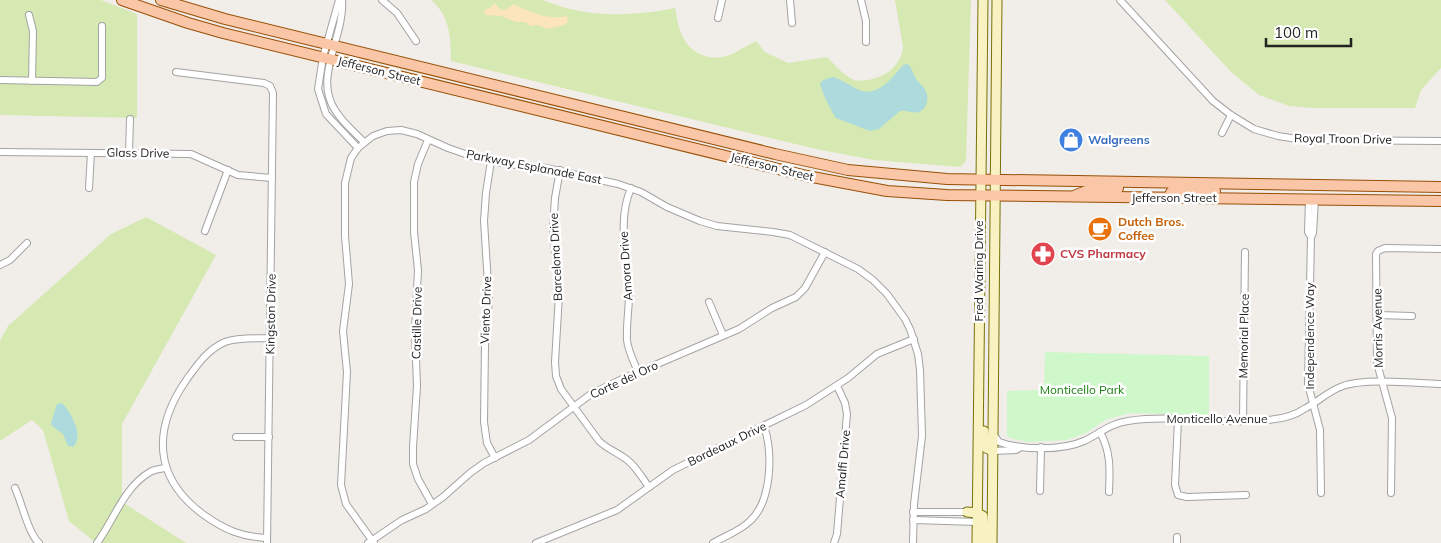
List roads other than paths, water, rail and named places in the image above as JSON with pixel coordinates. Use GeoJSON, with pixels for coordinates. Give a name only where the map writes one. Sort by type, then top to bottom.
{"type":"FeatureCollection","features":[{"type":"Feature","properties":{"kind":"main road","name":"Jefferson Street"},"geometry":{"type":"LineString","coordinates":[[122,0],[188,23],[329,52],[811,163],[890,175],[980,180],[1441,187]]}},
{"type":"Feature","properties":{"kind":"main road","name":"Jefferson Street"},"geometry":{"type":"LineString","coordinates":[[161,0],[329,52],[843,184],[887,191],[980,196],[1441,201]]}},
{"type":"Feature","properties":{"kind":"main road","name":"Fred Waring Drive"},"geometry":{"type":"LineString","coordinates":[[977,543],[982,0]]}},
{"type":"Feature","properties":{"kind":"main road","name":"Fred Waring Drive"},"geometry":{"type":"LineString","coordinates":[[992,543],[997,0]]}},
{"type":"Feature","properties":{"kind":"main road"},"geometry":{"type":"LineString","coordinates":[[1071,197],[1089,190],[1117,190],[1118,182]]}},
{"type":"Feature","properties":{"kind":"main road"},"geometry":{"type":"LineString","coordinates":[[1168,198],[1170,192],[1174,191],[1219,191],[1263,185]]}},
{"type":"Feature","properties":{"kind":"main road"},"geometry":{"type":"LineString","coordinates":[[1312,199],[1310,194],[1314,192],[1358,192],[1396,187]]}},
{"type":"Feature","properties":{"kind":"main road"},"geometry":{"type":"LineString","coordinates":[[979,295],[982,301],[984,316],[984,336],[987,341],[993,342]]}},
{"type":"Feature","properties":{"kind":"main road"},"geometry":{"type":"LineString","coordinates":[[978,394],[983,412],[984,445],[987,450],[993,451]]}},
{"type":"Feature","properties":{"kind":"main road"},"geometry":{"type":"LineString","coordinates":[[967,512],[984,518],[985,543]]}},
{"type":"Feature","properties":{"kind":"street"},"geometry":{"type":"LineString","coordinates":[[341,0],[343,12],[318,81],[318,89],[326,114],[361,145],[349,164],[345,183],[345,236],[349,284],[343,331],[347,372],[341,485],[346,504],[372,542]]}},
{"type":"Feature","properties":{"kind":"street"},"geometry":{"type":"LineString","coordinates":[[382,0],[397,13],[416,41]]}},
{"type":"Feature","properties":{"kind":"street"},"geometry":{"type":"LineString","coordinates":[[718,18],[722,0]]}},
{"type":"Feature","properties":{"kind":"street"},"geometry":{"type":"LineString","coordinates":[[790,0],[792,23]]}},
{"type":"Feature","properties":{"kind":"street"},"geometry":{"type":"LineString","coordinates":[[861,0],[866,21],[866,42]]}},
{"type":"Feature","properties":{"kind":"street","name":"Royal Troon Drive"},"geometry":{"type":"LineString","coordinates":[[1120,0],[1213,101],[1254,129],[1278,136],[1304,140],[1441,141]]}},
{"type":"Feature","properties":{"kind":"street"},"geometry":{"type":"LineString","coordinates":[[29,15],[33,31],[32,81]]}},
{"type":"Feature","properties":{"kind":"street"},"geometry":{"type":"LineString","coordinates":[[0,80],[97,82],[102,78],[102,26]]}},
{"type":"Feature","properties":{"kind":"street","name":"Kingston Drive"},"geometry":{"type":"LineString","coordinates":[[176,72],[264,82],[270,86],[273,93],[267,540]]}},
{"type":"Feature","properties":{"kind":"street"},"geometry":{"type":"LineString","coordinates":[[1222,133],[1231,115]]}},
{"type":"Feature","properties":{"kind":"street"},"geometry":{"type":"LineString","coordinates":[[129,153],[130,119]]}},
{"type":"Feature","properties":{"kind":"street","name":"Parkway Esplanade East"},"geometry":{"type":"LineString","coordinates":[[361,145],[373,136],[387,131],[401,130],[417,134],[471,156],[491,161],[560,170],[631,188],[700,221],[726,227],[790,235],[858,269],[873,280],[898,307],[914,338],[920,370],[922,436],[913,512],[913,543]]}},
{"type":"Feature","properties":{"kind":"street","name":"Castille Drive"},"geometry":{"type":"LineString","coordinates":[[428,140],[418,164],[414,182],[414,232],[418,291],[414,332],[417,386],[412,447],[413,464],[418,479],[432,504]]}},
{"type":"Feature","properties":{"kind":"street","name":"Glass Drive"},"geometry":{"type":"LineString","coordinates":[[0,152],[191,154],[238,175],[272,178]]}},
{"type":"Feature","properties":{"kind":"street"},"geometry":{"type":"LineString","coordinates":[[89,188],[91,153]]}},
{"type":"Feature","properties":{"kind":"street","name":"Viento Drive"},"geometry":{"type":"LineString","coordinates":[[491,161],[484,221],[489,300],[485,344],[484,422],[487,443],[495,458]]}},
{"type":"Feature","properties":{"kind":"street"},"geometry":{"type":"LineString","coordinates":[[205,231],[228,170]]}},
{"type":"Feature","properties":{"kind":"street","name":"Barcelona Drive"},"geometry":{"type":"LineString","coordinates":[[560,170],[554,198],[552,227],[559,295],[555,362],[556,376],[561,389],[573,408],[603,445],[626,459],[649,487]]}},
{"type":"Feature","properties":{"kind":"street","name":"Amora Drive"},"geometry":{"type":"LineString","coordinates":[[631,188],[623,215],[623,239],[629,285],[627,340],[638,372]]}},
{"type":"Feature","properties":{"kind":"street","name":"Independence Way"},"geometry":{"type":"LineString","coordinates":[[1312,199],[1308,232],[1311,237],[1308,384],[1321,439],[1321,494]]}},
{"type":"Feature","properties":{"kind":"street"},"geometry":{"type":"LineString","coordinates":[[0,265],[10,260],[27,244]]}},
{"type":"Feature","properties":{"kind":"street","name":"Morris Avenue"},"geometry":{"type":"LineString","coordinates":[[1392,493],[1392,418],[1377,363],[1376,258],[1378,251],[1385,248],[1441,249]]}},
{"type":"Feature","properties":{"kind":"street","name":"Corte del Oro"},"geometry":{"type":"LineString","coordinates":[[372,542],[402,520],[443,497],[470,473],[529,440],[591,394],[739,329],[772,308],[796,297],[805,288],[825,252]]}},
{"type":"Feature","properties":{"kind":"street","name":"Memorial Place"},"geometry":{"type":"LineString","coordinates":[[1243,420],[1245,252]]}},
{"type":"Feature","properties":{"kind":"street"},"geometry":{"type":"LineString","coordinates":[[709,302],[723,336]]}},
{"type":"Feature","properties":{"kind":"street"},"geometry":{"type":"LineString","coordinates":[[1378,315],[1412,316]]}},
{"type":"Feature","properties":{"kind":"street"},"geometry":{"type":"LineString","coordinates":[[267,540],[238,535],[220,526],[189,504],[178,491],[165,468],[163,446],[166,421],[176,396],[198,363],[211,351],[227,341],[270,338]]}},
{"type":"Feature","properties":{"kind":"street","name":"Bordeaux Drive"},"geometry":{"type":"LineString","coordinates":[[536,543],[617,510],[673,470],[806,405],[837,386],[877,354],[914,338]]}},
{"type":"Feature","properties":{"kind":"street","name":"Monticello Avenue"},"geometry":{"type":"LineString","coordinates":[[993,434],[999,442],[1021,447],[1062,448],[1074,445],[1116,424],[1128,421],[1281,418],[1305,409],[1333,390],[1345,385],[1357,383],[1441,384]]}},
{"type":"Feature","properties":{"kind":"street","name":"Amalfi Drive"},"geometry":{"type":"LineString","coordinates":[[834,543],[838,534],[847,414],[845,403],[837,386]]}},
{"type":"Feature","properties":{"kind":"street"},"geometry":{"type":"LineString","coordinates":[[1178,420],[1175,485],[1177,493],[1180,496],[1188,497],[1246,495]]}},
{"type":"Feature","properties":{"kind":"street"},"geometry":{"type":"LineString","coordinates":[[713,543],[749,522],[758,512],[764,499],[769,447],[764,426]]}},
{"type":"Feature","properties":{"kind":"street"},"geometry":{"type":"LineString","coordinates":[[1100,432],[1106,442],[1111,466],[1109,492]]}},
{"type":"Feature","properties":{"kind":"street"},"geometry":{"type":"LineString","coordinates":[[236,437],[269,437]]}},
{"type":"Feature","properties":{"kind":"street","name":"Monticello Avenue"},"geometry":{"type":"LineString","coordinates":[[993,451],[1016,450],[1021,447]]}},
{"type":"Feature","properties":{"kind":"street"},"geometry":{"type":"LineString","coordinates":[[1040,491],[1041,447]]}},
{"type":"Feature","properties":{"kind":"street"},"geometry":{"type":"LineString","coordinates":[[97,543],[126,495],[138,481],[152,471],[165,468]]}},
{"type":"Feature","properties":{"kind":"street"},"geometry":{"type":"LineString","coordinates":[[15,488],[31,532],[39,543]]}},
{"type":"Feature","properties":{"kind":"street"},"geometry":{"type":"LineString","coordinates":[[913,512],[967,512]]}},
{"type":"Feature","properties":{"kind":"street"},"geometry":{"type":"LineString","coordinates":[[913,520],[977,517]]}},
{"type":"Feature","properties":{"kind":"water"},"geometry":{"type":"Polygon","coordinates":[[[906,64],[909,65],[916,79],[926,91],[927,102],[922,110],[919,112],[900,111],[879,129],[870,131],[836,118],[821,87],[820,84],[823,80],[833,77],[859,90],[874,91],[886,84],[906,64]]]}},
{"type":"Feature","properties":{"kind":"water"},"geometry":{"type":"Polygon","coordinates":[[[62,403],[73,418],[77,431],[78,437],[73,447],[68,446],[63,434],[52,426],[51,423],[57,404],[62,403]]]}},
{"type":"Feature","properties":{"kind":"place","name":"Walgreens"},"geometry":{"type":"Point","coordinates":[1071,140]}},
{"type":"Feature","properties":{"kind":"place","name":"Dutch Bros. Coffee"},"geometry":{"type":"Point","coordinates":[1100,229]}},
{"type":"Feature","properties":{"kind":"place","name":"CVS Pharmacy"},"geometry":{"type":"Point","coordinates":[1043,254]}},
{"type":"Feature","properties":{"kind":"park label","name":"Monticello Park"},"geometry":{"type":"Point","coordinates":[1082,390]}}]}
